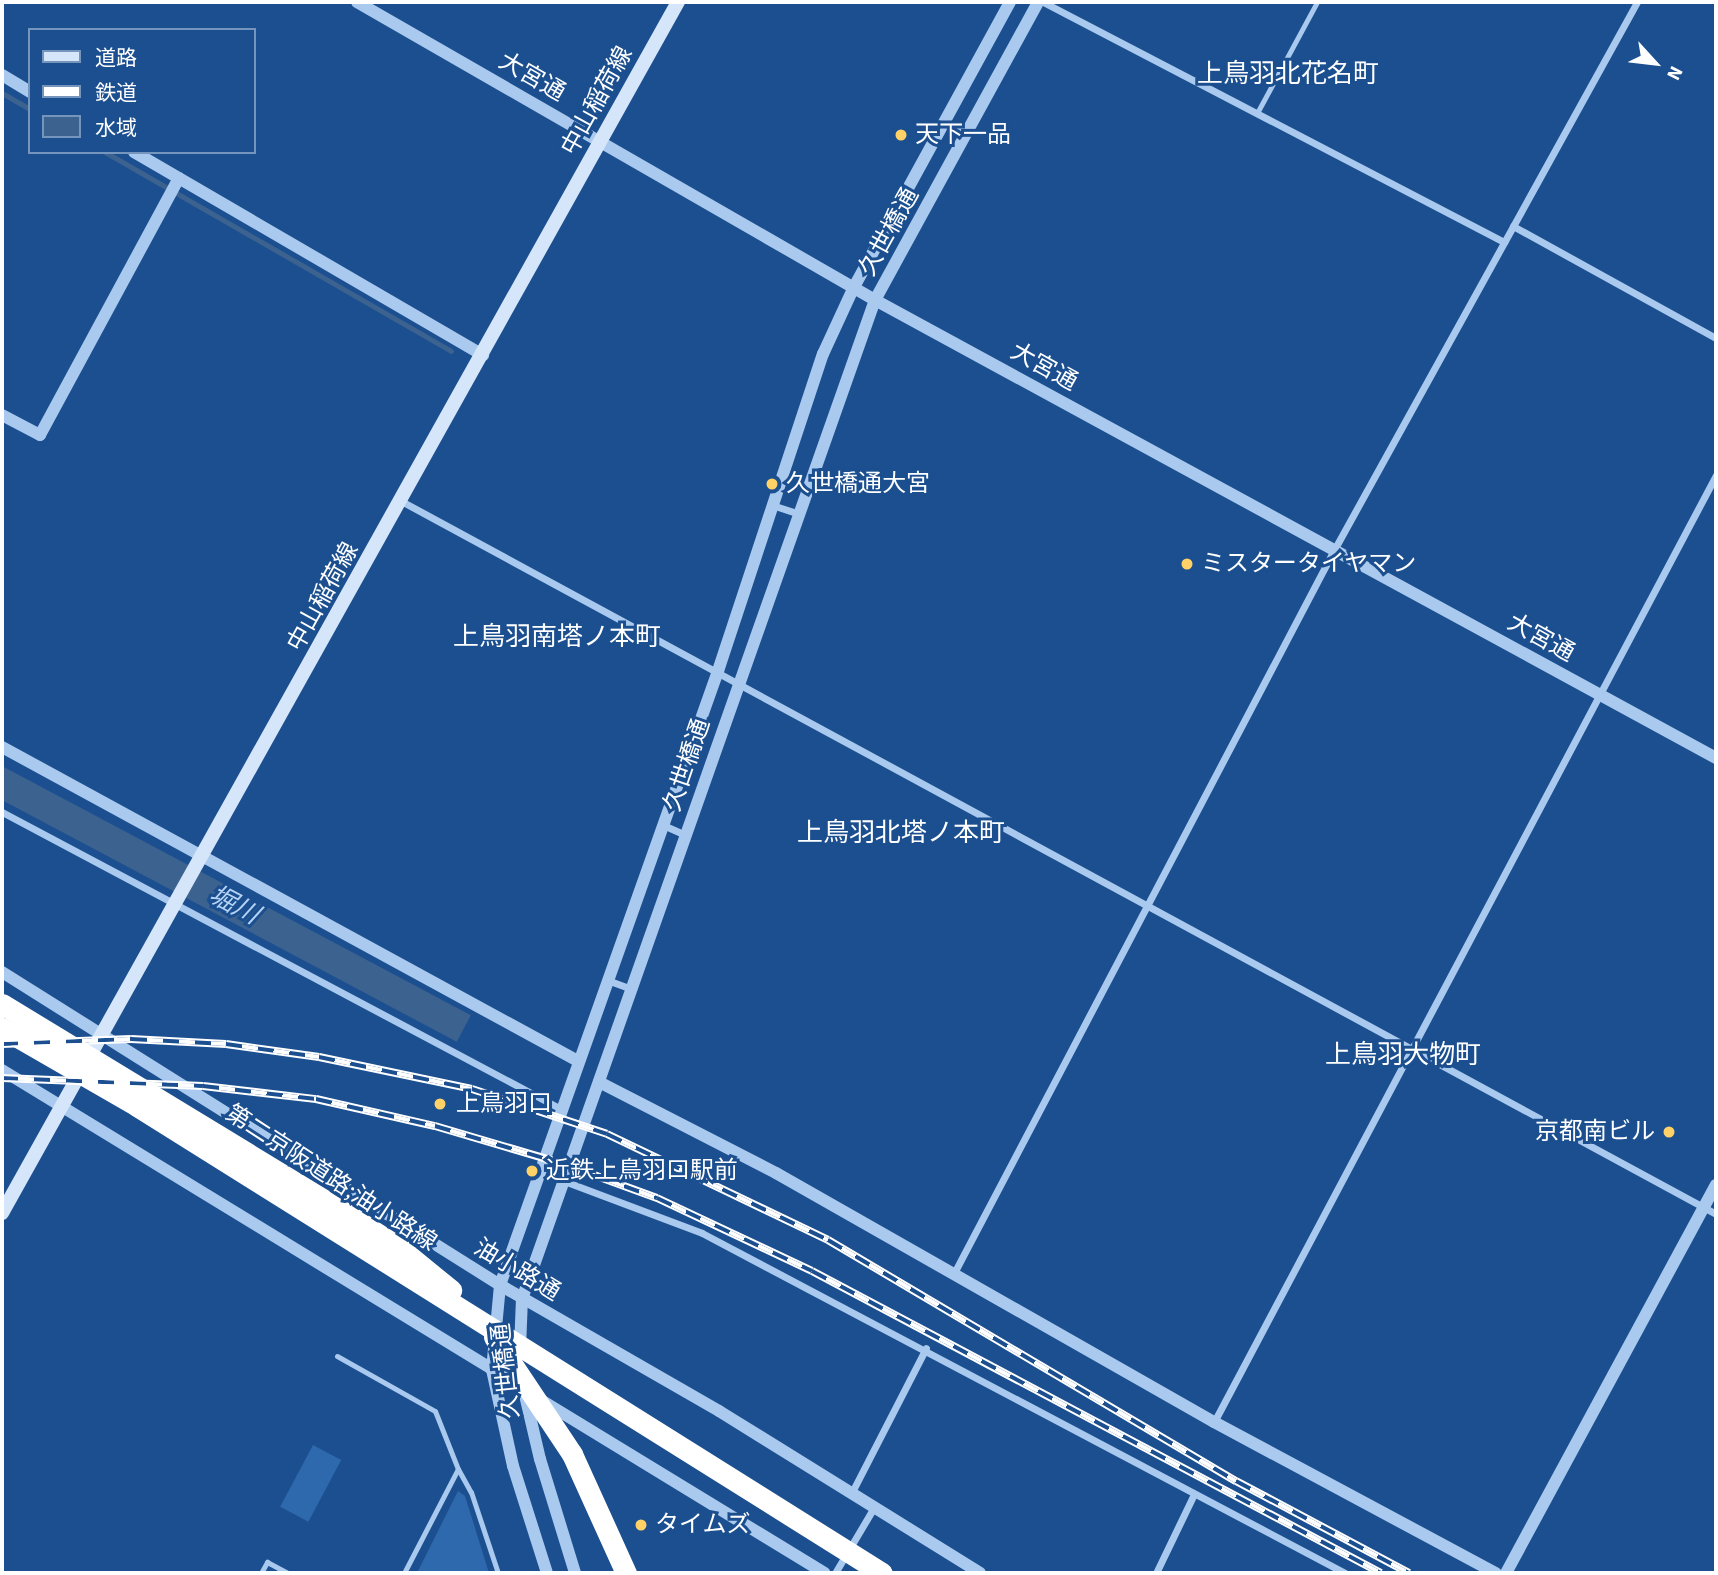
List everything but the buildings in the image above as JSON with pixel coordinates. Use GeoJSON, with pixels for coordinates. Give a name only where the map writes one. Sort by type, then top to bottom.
{"type":"FeatureCollection","features":[{"type":"Feature","properties":{"kind":"highway","name":"第二京阪道路;油小路線"},"geometry":{"type":"LineString","coordinates":[[2,1004],[336,1207],[442,1281],[510,1356],[536,1394],[601,1511],[626,1573]]}},
{"type":"Feature","properties":{"kind":"highway"},"geometry":{"type":"LineString","coordinates":[[2,1028],[149,1114],[882,1573]]}},
{"type":"Feature","properties":{"kind":"main road","name":"中山稲荷線"},"geometry":{"type":"LineString","coordinates":[[2,1213],[403,502],[678,2]]}},
{"type":"Feature","properties":{"kind":"street","name":"大宮通"},"geometry":{"type":"LineString","coordinates":[[357,2],[876,300],[1716,758]]}},
{"type":"Feature","properties":{"kind":"street","name":"久世橋通"},"geometry":{"type":"LineString","coordinates":[[547,1573],[513,1466],[492,1370],[500,1285],[718,671],[775,506],[823,354],[854,287],[1010,2]]}},
{"type":"Feature","properties":{"kind":"street","name":"久世橋通"},"geometry":{"type":"LineString","coordinates":[[575,1573],[540,1459],[524,1388],[522,1299],[797,513],[876,300],[1040,2]]}},
{"type":"Feature","properties":{"kind":"street"},"geometry":{"type":"LineString","coordinates":[[1040,2],[1504,242]]}},
{"type":"Feature","properties":{"kind":"street"},"geometry":{"type":"LineString","coordinates":[[952,1275],[1334,550],[1637,2]]}},
{"type":"Feature","properties":{"kind":"street"},"geometry":{"type":"LineString","coordinates":[[2,75],[28,91]]}},
{"type":"Feature","properties":{"kind":"street"},"geometry":{"type":"LineString","coordinates":[[944,122],[966,134]]}},
{"type":"Feature","properties":{"kind":"street"},"geometry":{"type":"LineString","coordinates":[[137,154],[483,355]]}},
{"type":"Feature","properties":{"kind":"street"},"geometry":{"type":"LineString","coordinates":[[2,415],[40,435],[179,178]]}},
{"type":"Feature","properties":{"kind":"street"},"geometry":{"type":"LineString","coordinates":[[1513,226],[1716,338]]}},
{"type":"Feature","properties":{"kind":"street"},"geometry":{"type":"LineString","coordinates":[[1214,1422],[1410,1046],[1601,695],[1716,475]]}},
{"type":"Feature","properties":{"kind":"street"},"geometry":{"type":"LineString","coordinates":[[403,502],[738,681],[1147,908],[1410,1046],[1710,1211]]}},
{"type":"Feature","properties":{"kind":"street"},"geometry":{"type":"LineString","coordinates":[[775,506],[797,513]]}},
{"type":"Feature","properties":{"kind":"street"},"geometry":{"type":"LineString","coordinates":[[2,747],[201,859],[578,1062]]}},
{"type":"Feature","properties":{"kind":"street"},"geometry":{"type":"LineString","coordinates":[[2,812],[561,1109]]}},
{"type":"Feature","properties":{"kind":"street"},"geometry":{"type":"LineString","coordinates":[[663,825],[685,835]]}},
{"type":"Feature","properties":{"kind":"street","name":"油小路通"},"geometry":{"type":"LineString","coordinates":[[2,972],[522,1299],[719,1411],[980,1573]]}},
{"type":"Feature","properties":{"kind":"street"},"geometry":{"type":"LineString","coordinates":[[607,980],[632,989]]}},
{"type":"Feature","properties":{"kind":"street"},"geometry":{"type":"LineString","coordinates":[[2,1070],[283,1245],[524,1388],[824,1573]]}},
{"type":"Feature","properties":{"kind":"street"},"geometry":{"type":"LineString","coordinates":[[599,1082],[776,1173],[1214,1422],[1496,1573]]}},
{"type":"Feature","properties":{"kind":"street"},"geometry":{"type":"LineString","coordinates":[[564,1181],[702,1233],[926,1348],[1345,1573]]}},
{"type":"Feature","properties":{"kind":"street"},"geometry":{"type":"LineString","coordinates":[[1506,1573],[1710,1211],[1716,1185]]}},
{"type":"Feature","properties":{"kind":"street"},"geometry":{"type":"LineString","coordinates":[[851,1495],[926,1348]]}},
{"type":"Feature","properties":{"kind":"street"},"geometry":{"type":"LineString","coordinates":[[1156,1573],[1194,1494]]}},
{"type":"Feature","properties":{"kind":"street"},"geometry":{"type":"LineString","coordinates":[[835,1573],[873,1509]]}},
{"type":"Feature","properties":{"kind":"lane"},"geometry":{"type":"LineString","coordinates":[[1257,113],[1317,2]]}},
{"type":"Feature","properties":{"kind":"lane"},"geometry":{"type":"LineString","coordinates":[[337,1356],[435,1412],[458,1469],[471,1492],[498,1573]]}},
{"type":"Feature","properties":{"kind":"lane"},"geometry":{"type":"LineString","coordinates":[[404,1573],[458,1469]]}},
{"type":"Feature","properties":{"kind":"lane"},"geometry":{"type":"LineString","coordinates":[[261,1573],[267,1562],[288,1573]]}},
{"type":"Feature","properties":{"kind":"shaded area"},"geometry":{"type":"Polygon","coordinates":[[[313,1445],[341,1460],[308,1522],[280,1507],[313,1445]]]}},
{"type":"Feature","properties":{"kind":"shaded area"},"geometry":{"type":"Polygon","coordinates":[[[458,1491],[465,1496],[489,1573],[417,1573],[458,1491]]]}},
{"type":"Feature","properties":{"kind":"water","name":"堀川"},"geometry":{"type":"Polygon","coordinates":[[[2,766],[471,1015],[457,1042],[2,800],[2,766]]]}},
{"type":"Feature","properties":{"kind":"waterway"},"geometry":{"type":"LineString","coordinates":[[2,93],[28,108]]}},
{"type":"Feature","properties":{"kind":"waterway"},"geometry":{"type":"LineString","coordinates":[[108,154],[451,351]]}},
{"type":"Feature","properties":{"kind":"railway"},"geometry":{"type":"LineString","coordinates":[[2,1044],[131,1039],[226,1044],[319,1057],[472,1089],[607,1134],[828,1240],[1236,1481],[1409,1573]]}},
{"type":"Feature","properties":{"kind":"railway"},"geometry":{"type":"LineString","coordinates":[[2,1078],[203,1086],[316,1099],[435,1126],[564,1164],[657,1198],[812,1271],[1381,1573]]}},
{"type":"Feature","properties":{"kind":"place","name":"天下一品"},"geometry":{"type":"Point","coordinates":[901,135]}},
{"type":"Feature","properties":{"kind":"place","name":"久世橋通大宮"},"geometry":{"type":"Point","coordinates":[772,484]}},
{"type":"Feature","properties":{"kind":"place","name":"ミスタータイヤマン"},"geometry":{"type":"Point","coordinates":[1187,564]}},
{"type":"Feature","properties":{"kind":"place","name":"上鳥羽口"},"geometry":{"type":"Point","coordinates":[440,1104]}},
{"type":"Feature","properties":{"kind":"place","name":"京都南ビル"},"geometry":{"type":"Point","coordinates":[1669,1132]}},
{"type":"Feature","properties":{"kind":"place","name":"近鉄上鳥羽口駅前"},"geometry":{"type":"Point","coordinates":[532,1171]}},
{"type":"Feature","properties":{"kind":"place","name":"タイムズ"},"geometry":{"type":"Point","coordinates":[641,1525]}},
{"type":"Feature","properties":{"kind":"district","name":"上鳥羽北花名町"},"geometry":{"type":"Point","coordinates":[1288,74]}},
{"type":"Feature","properties":{"kind":"district","name":"上鳥羽南塔ノ本町"},"geometry":{"type":"Point","coordinates":[557,637]}},
{"type":"Feature","properties":{"kind":"district","name":"上鳥羽北塔ノ本町"},"geometry":{"type":"Point","coordinates":[901,833]}},
{"type":"Feature","properties":{"kind":"district","name":"上鳥羽大物町"},"geometry":{"type":"Point","coordinates":[1403,1055]}}]}
